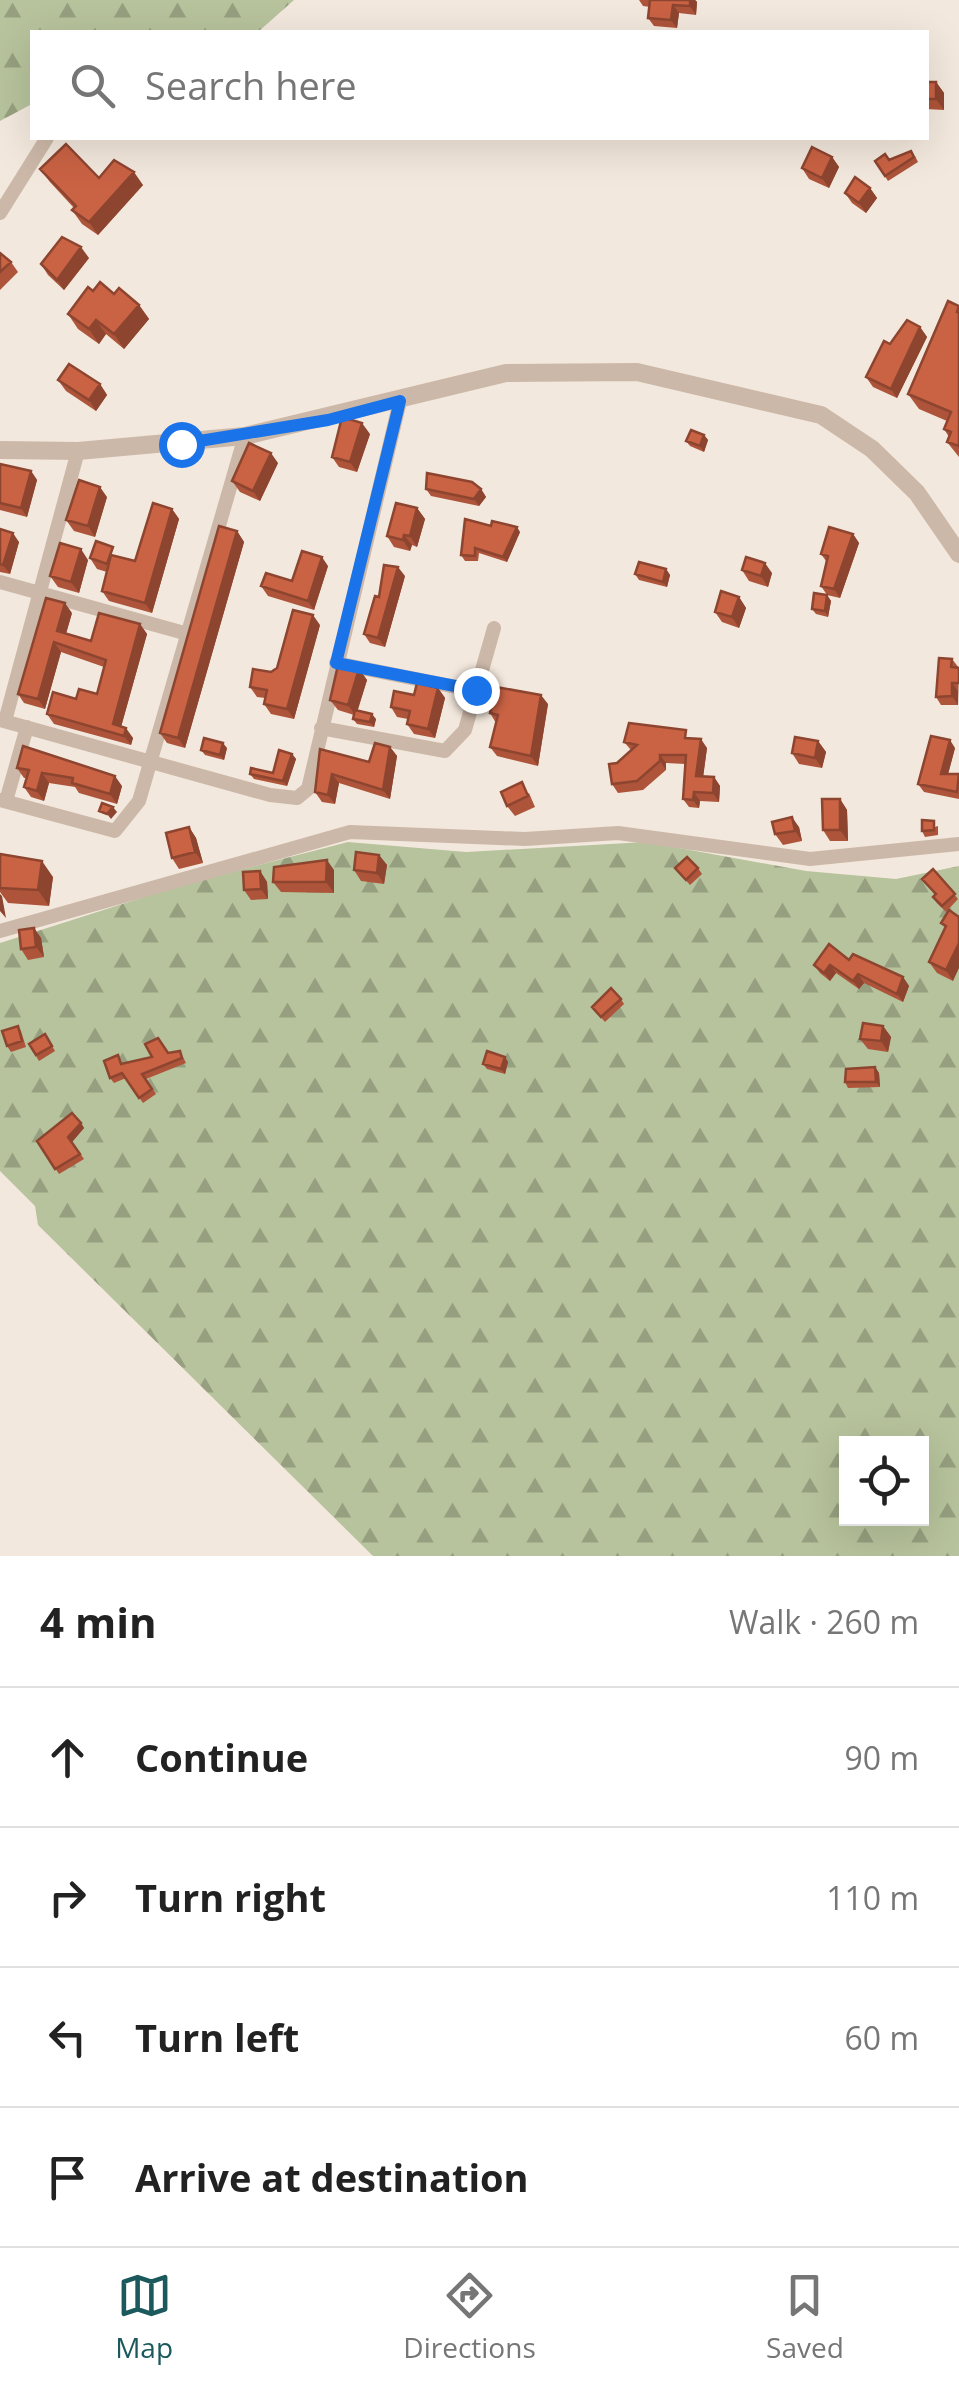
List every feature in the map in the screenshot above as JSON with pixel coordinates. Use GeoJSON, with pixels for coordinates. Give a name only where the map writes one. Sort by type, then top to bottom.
{"type":"FeatureCollection","features":[{"type":"Feature","properties":{"kind":"street"},"geometry":{"type":"LineString","coordinates":[[0,213],[45,140]]}},
{"type":"Feature","properties":{"kind":"street"},"geometry":{"type":"LineString","coordinates":[[0,450],[78,452],[245,436],[506,374],[637,372],[821,415],[872,449],[917,493],[959,554]]}},
{"type":"Feature","properties":{"kind":"street"},"geometry":{"type":"LineString","coordinates":[[78,452],[2,721],[297,798],[308,789],[400,401]]}},
{"type":"Feature","properties":{"kind":"street"},"geometry":{"type":"LineString","coordinates":[[27,728],[3,800],[115,831],[139,800],[245,436]]}},
{"type":"Feature","properties":{"kind":"street"},"geometry":{"type":"LineString","coordinates":[[0,582],[188,634]]}},
{"type":"Feature","properties":{"kind":"street"},"geometry":{"type":"LineString","coordinates":[[321,728],[445,751],[465,730],[494,628]]}},
{"type":"Feature","properties":{"kind":"street"},"geometry":{"type":"LineString","coordinates":[[336,663],[476,690]]}},
{"type":"Feature","properties":{"kind":"street"},"geometry":{"type":"LineString","coordinates":[[0,932],[350,832],[525,838],[618,833],[810,860],[959,844]]}},
{"type":"Feature","properties":{"kind":"green space"},"geometry":{"type":"Polygon","coordinates":[[[0,0],[294,0],[260,30],[30,30],[30,105],[0,121],[0,0]]]}},
{"type":"Feature","properties":{"kind":"green space"},"geometry":{"type":"Polygon","coordinates":[[[348,842],[466,852],[646,842],[806,871],[896,879],[959,866],[959,1556],[373,1556],[38,1225],[35,1206],[0,1171],[0,943],[185,884],[348,842]]]}},
{"type":"Feature","properties":{"kind":"building"},"geometry":{"type":"Polygon","coordinates":[[[650,0],[690,0],[690,6],[673,5],[671,20],[648,18],[650,0]]]}},
{"type":"Feature","properties":{"kind":"building"},"geometry":{"type":"Polygon","coordinates":[[[929,82],[936,82],[936,99],[929,99],[929,82]]]}},
{"type":"Feature","properties":{"kind":"building"},"geometry":{"type":"Polygon","coordinates":[[[66,144],[99,178],[114,160],[134,172],[89,222],[72,210],[76,206],[40,169],[66,144]]]}},
{"type":"Feature","properties":{"kind":"building"},"geometry":{"type":"Polygon","coordinates":[[[812,147],[832,157],[822,178],[802,168],[812,147]]]}},
{"type":"Feature","properties":{"kind":"building"},"geometry":{"type":"Polygon","coordinates":[[[911,151],[914,157],[885,176],[875,161],[885,154],[889,160],[911,151]]]}},
{"type":"Feature","properties":{"kind":"building"},"geometry":{"type":"Polygon","coordinates":[[[855,177],[870,188],[859,203],[845,193],[855,177]]]}},
{"type":"Feature","properties":{"kind":"building"},"geometry":{"type":"Polygon","coordinates":[[[62,237],[81,247],[57,280],[41,264],[62,237]]]}},
{"type":"Feature","properties":{"kind":"building"},"geometry":{"type":"Polygon","coordinates":[[[0,253],[11,262],[0,272],[0,253]]]}},
{"type":"Feature","properties":{"kind":"building"},"geometry":{"type":"Polygon","coordinates":[[[100,282],[114,294],[119,288],[139,305],[114,334],[96,320],[89,329],[68,314],[88,287],[93,291],[100,282]]]}},
{"type":"Feature","properties":{"kind":"building"},"geometry":{"type":"Polygon","coordinates":[[[948,301],[959,306],[959,446],[947,442],[951,432],[944,429],[951,412],[908,394],[948,301]]]}},
{"type":"Feature","properties":{"kind":"building"},"geometry":{"type":"Polygon","coordinates":[[[907,320],[920,327],[891,389],[866,377],[884,341],[890,344],[907,320]]]}},
{"type":"Feature","properties":{"kind":"building"},"geometry":{"type":"Polygon","coordinates":[[[69,364],[100,384],[89,400],[58,380],[69,364]]]}},
{"type":"Feature","properties":{"kind":"building"},"geometry":{"type":"Polygon","coordinates":[[[342,417],[362,423],[350,462],[332,457],[342,417]]]}},
{"type":"Feature","properties":{"kind":"building"},"geometry":{"type":"Polygon","coordinates":[[[691,430],[704,435],[700,446],[686,441],[691,430]]]}},
{"type":"Feature","properties":{"kind":"building"},"geometry":{"type":"Polygon","coordinates":[[[249,443],[271,453],[253,491],[232,481],[249,443]]]}},
{"type":"Feature","properties":{"kind":"building"},"geometry":{"type":"Polygon","coordinates":[[[0,464],[31,471],[21,508],[0,503],[0,464]]]}},
{"type":"Feature","properties":{"kind":"building"},"geometry":{"type":"Polygon","coordinates":[[[427,473],[472,482],[481,489],[474,499],[426,489],[427,473]]]}},
{"type":"Feature","properties":{"kind":"building"},"geometry":{"type":"Polygon","coordinates":[[[79,480],[100,487],[88,526],[66,520],[79,480]]]}},
{"type":"Feature","properties":{"kind":"building"},"geometry":{"type":"Polygon","coordinates":[[[153,503],[172,509],[145,603],[102,591],[111,555],[135,561],[153,503]]]}},
{"type":"Feature","properties":{"kind":"building"},"geometry":{"type":"Polygon","coordinates":[[[396,503],[417,508],[410,536],[404,535],[403,540],[387,536],[396,503]]]}},
{"type":"Feature","properties":{"kind":"building"},"geometry":{"type":"Polygon","coordinates":[[[465,519],[517,527],[503,557],[475,548],[475,556],[461,555],[465,519]]]}},
{"type":"Feature","properties":{"kind":"building"},"geometry":{"type":"Polygon","coordinates":[[[219,526],[237,531],[178,738],[160,733],[219,526]]]}},
{"type":"Feature","properties":{"kind":"building"},"geometry":{"type":"Polygon","coordinates":[[[829,527],[853,534],[834,589],[821,586],[828,556],[821,554],[829,527]]]}},
{"type":"Feature","properties":{"kind":"building"},"geometry":{"type":"Polygon","coordinates":[[[0,529],[13,533],[3,565],[0,564],[0,529]]]}},
{"type":"Feature","properties":{"kind":"building"},"geometry":{"type":"Polygon","coordinates":[[[96,541],[113,547],[107,564],[90,558],[96,541]]]}},
{"type":"Feature","properties":{"kind":"building"},"geometry":{"type":"Polygon","coordinates":[[[60,543],[81,549],[71,582],[50,576],[60,543]]]}},
{"type":"Feature","properties":{"kind":"building"},"geometry":{"type":"Polygon","coordinates":[[[302,551],[322,557],[308,601],[261,586],[266,573],[292,581],[302,551]]]}},
{"type":"Feature","properties":{"kind":"building"},"geometry":{"type":"Polygon","coordinates":[[[746,557],[765,563],[761,576],[742,570],[746,557]]]}},
{"type":"Feature","properties":{"kind":"building"},"geometry":{"type":"Polygon","coordinates":[[[639,562],[666,569],[663,582],[635,574],[639,562]]]}},
{"type":"Feature","properties":{"kind":"building"},"geometry":{"type":"Polygon","coordinates":[[[384,565],[398,567],[378,638],[364,634],[375,596],[379,597],[384,565]]]}},
{"type":"Feature","properties":{"kind":"building"},"geometry":{"type":"Polygon","coordinates":[[[721,591],[739,597],[732,617],[715,612],[721,591]]]}},
{"type":"Feature","properties":{"kind":"building"},"geometry":{"type":"Polygon","coordinates":[[[814,593],[827,595],[825,611],[812,609],[814,593]]]}},
{"type":"Feature","properties":{"kind":"building"},"geometry":{"type":"Polygon","coordinates":[[[46,598],[65,603],[57,631],[91,641],[99,613],[140,624],[113,724],[126,728],[124,736],[47,714],[53,692],[76,699],[79,689],[97,694],[106,660],[54,642],[38,699],[18,694],[46,598]]]}},
{"type":"Feature","properties":{"kind":"building"},"geometry":{"type":"Polygon","coordinates":[[[293,610],[313,615],[287,709],[264,704],[267,690],[250,687],[253,669],[271,672],[277,668],[293,610]]]}},
{"type":"Feature","properties":{"kind":"building"},"geometry":{"type":"Polygon","coordinates":[[[939,658],[952,659],[951,667],[959,668],[959,683],[952,683],[952,696],[936,697],[939,658]]]}},
{"type":"Feature","properties":{"kind":"building"},"geometry":{"type":"Polygon","coordinates":[[[338,665],[359,669],[348,705],[330,700],[338,665]]]}},
{"type":"Feature","properties":{"kind":"building"},"geometry":{"type":"Polygon","coordinates":[[[417,683],[438,688],[428,729],[407,724],[410,711],[391,707],[394,691],[414,695],[417,683]]]}},
{"type":"Feature","properties":{"kind":"building"},"geometry":{"type":"Polygon","coordinates":[[[496,687],[541,695],[531,756],[490,747],[498,715],[490,713],[496,687]]]}},
{"type":"Feature","properties":{"kind":"building"},"geometry":{"type":"Polygon","coordinates":[[[355,710],[372,714],[370,722],[353,719],[355,710]]]}},
{"type":"Feature","properties":{"kind":"building"},"geometry":{"type":"Polygon","coordinates":[[[629,723],[686,730],[685,738],[701,739],[696,776],[714,777],[713,793],[694,792],[693,800],[683,799],[686,755],[660,755],[660,761],[637,781],[612,784],[609,764],[617,763],[637,745],[624,742],[629,723]]]}},
{"type":"Feature","properties":{"kind":"building"},"geometry":{"type":"Polygon","coordinates":[[[931,736],[950,740],[941,774],[959,774],[957,792],[918,784],[931,736]]]}},
{"type":"Feature","properties":{"kind":"building"},"geometry":{"type":"Polygon","coordinates":[[[795,737],[818,741],[815,758],[792,753],[795,737]]]}},
{"type":"Feature","properties":{"kind":"building"},"geometry":{"type":"Polygon","coordinates":[[[204,738],[223,743],[220,755],[201,750],[204,738]]]}},
{"type":"Feature","properties":{"kind":"building"},"geometry":{"type":"Polygon","coordinates":[[[375,743],[390,747],[383,790],[332,774],[328,795],[315,792],[320,749],[369,762],[375,743]]]}},
{"type":"Feature","properties":{"kind":"building"},"geometry":{"type":"Polygon","coordinates":[[[23,746],[115,776],[110,794],[72,783],[73,778],[42,773],[37,791],[24,787],[29,770],[17,768],[23,746]]]}},
{"type":"Feature","properties":{"kind":"building"},"geometry":{"type":"Polygon","coordinates":[[[279,750],[292,754],[283,781],[250,774],[251,768],[273,773],[279,750]]]}},
{"type":"Feature","properties":{"kind":"building"},"geometry":{"type":"Polygon","coordinates":[[[522,782],[528,796],[507,806],[501,792],[522,782]]]}},
{"type":"Feature","properties":{"kind":"building"},"geometry":{"type":"Polygon","coordinates":[[[822,799],[840,799],[840,830],[823,830],[822,799]]]}},
{"type":"Feature","properties":{"kind":"building"},"geometry":{"type":"Polygon","coordinates":[[[102,803],[113,807],[107,814],[99,811],[102,803]]]}},
{"type":"Feature","properties":{"kind":"building"},"geometry":{"type":"Polygon","coordinates":[[[792,817],[795,831],[775,834],[772,822],[792,817]]]}},
{"type":"Feature","properties":{"kind":"building"},"geometry":{"type":"Polygon","coordinates":[[[922,820],[934,821],[934,830],[922,831],[922,820]]]}},
{"type":"Feature","properties":{"kind":"building"},"geometry":{"type":"Polygon","coordinates":[[[189,827],[195,852],[172,858],[166,833],[189,827]]]}},
{"type":"Feature","properties":{"kind":"building"},"geometry":{"type":"Polygon","coordinates":[[[356,852],[379,855],[377,873],[354,870],[356,852]]]}},
{"type":"Feature","properties":{"kind":"building"},"geometry":{"type":"Polygon","coordinates":[[[0,854],[42,861],[38,890],[0,888],[0,854]]]}},
{"type":"Feature","properties":{"kind":"building"},"geometry":{"type":"Polygon","coordinates":[[[687,857],[698,868],[686,880],[675,868],[687,857]]]}},
{"type":"Feature","properties":{"kind":"building"},"geometry":{"type":"Polygon","coordinates":[[[327,860],[326,882],[273,882],[274,867],[327,860]]]}},
{"type":"Feature","properties":{"kind":"building"},"geometry":{"type":"Polygon","coordinates":[[[933,869],[955,894],[942,906],[922,879],[933,869]]]}},
{"type":"Feature","properties":{"kind":"building"},"geometry":{"type":"Polygon","coordinates":[[[260,871],[261,889],[244,890],[243,872],[260,871]]]}},
{"type":"Feature","properties":{"kind":"building"},"geometry":{"type":"Polygon","coordinates":[[[949,910],[959,917],[959,943],[946,970],[929,962],[949,910]]]}},
{"type":"Feature","properties":{"kind":"building"},"geometry":{"type":"Polygon","coordinates":[[[34,928],[36,947],[21,949],[19,930],[34,928]]]}},
{"type":"Feature","properties":{"kind":"building"},"geometry":{"type":"Polygon","coordinates":[[[829,944],[849,960],[853,954],[903,977],[897,994],[858,974],[853,981],[830,965],[824,973],[814,965],[829,944]]]}},
{"type":"Feature","properties":{"kind":"building"},"geometry":{"type":"Polygon","coordinates":[[[611,988],[621,999],[601,1017],[592,1007],[611,988]]]}},
{"type":"Feature","properties":{"kind":"building"},"geometry":{"type":"Polygon","coordinates":[[[863,1023],[883,1026],[881,1041],[860,1039],[863,1023]]]}},
{"type":"Feature","properties":{"kind":"building"},"geometry":{"type":"Polygon","coordinates":[[[18,1026],[22,1041],[7,1046],[2,1031],[18,1026]]]}},
{"type":"Feature","properties":{"kind":"building"},"geometry":{"type":"Polygon","coordinates":[[[45,1034],[52,1046],[36,1055],[29,1044],[45,1034]]]}},
{"type":"Feature","properties":{"kind":"building"},"geometry":{"type":"Polygon","coordinates":[[[158,1038],[168,1053],[180,1051],[182,1058],[142,1074],[152,1089],[139,1098],[122,1073],[110,1078],[104,1061],[118,1055],[121,1064],[152,1057],[145,1044],[158,1038]]]}},
{"type":"Feature","properties":{"kind":"building"},"geometry":{"type":"Polygon","coordinates":[[[487,1051],[505,1057],[501,1069],[483,1064],[487,1051]]]}},
{"type":"Feature","properties":{"kind":"building"},"geometry":{"type":"Polygon","coordinates":[[[875,1067],[876,1082],[845,1082],[846,1069],[875,1067]]]}},
{"type":"Feature","properties":{"kind":"building"},"geometry":{"type":"Polygon","coordinates":[[[72,1113],[81,1123],[68,1137],[80,1154],[55,1169],[37,1141],[72,1113]]]}},
{"type":"Feature","properties":{"kind":"route"},"geometry":{"type":"LineString","coordinates":[[181,444],[328,420],[400,401],[336,663],[476,690]]}}]}
